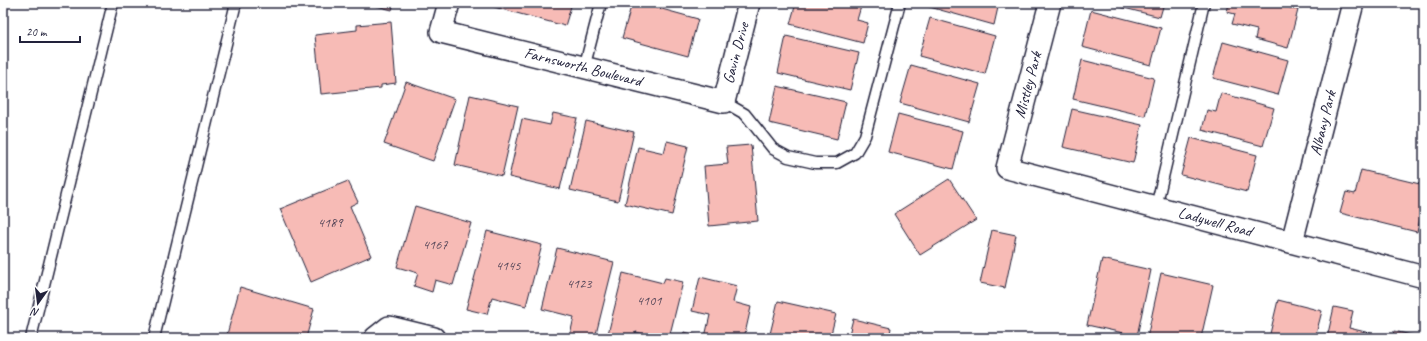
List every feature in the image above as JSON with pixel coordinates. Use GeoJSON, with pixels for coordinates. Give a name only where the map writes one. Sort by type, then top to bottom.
{"type":"FeatureCollection","features":[{"type":"Feature","properties":{"kind":"street","name":"Farnsworth Boulevard"},"geometry":{"type":"LineString","coordinates":[[449,3],[442,32],[724,102]]}},
{"type":"Feature","properties":{"kind":"street","name":"Gavin Drive"},"geometry":{"type":"LineString","coordinates":[[724,102],[749,3]]}},
{"type":"Feature","properties":{"kind":"street","name":"Mistley Park"},"geometry":{"type":"LineString","coordinates":[[1007,168],[1050,3]]}},
{"type":"Feature","properties":{"kind":"street","name":"Albany Park"},"geometry":{"type":"LineString","coordinates":[[1292,242],[1353,3]]}},
{"type":"Feature","properties":{"kind":"street","name":"Ladywell Road"},"geometry":{"type":"LineString","coordinates":[[1007,168],[1424,277]]}},
{"type":"Feature","properties":{"kind":"street"},"geometry":{"type":"LineString","coordinates":[[375,338],[389,327],[434,338]]}},
{"type":"Feature","properties":{"kind":"lane"},"geometry":{"type":"LineString","coordinates":[[31,338],[113,3]]}},
{"type":"Feature","properties":{"kind":"lane"},"geometry":{"type":"LineString","coordinates":[[154,338],[236,3]]}},
{"type":"Feature","properties":{"kind":"lane"},"geometry":{"type":"LineString","coordinates":[[584,68],[601,3]]}},
{"type":"Feature","properties":{"kind":"lane"},"geometry":{"type":"LineString","coordinates":[[724,102],[745,114],[773,149],[788,157],[814,163],[837,163],[855,153],[865,136],[900,3]]}},
{"type":"Feature","properties":{"kind":"lane"},"geometry":{"type":"LineString","coordinates":[[1156,207],[1204,3]]}},
{"type":"Feature","properties":{"kind":"building"},"geometry":{"type":"Polygon","coordinates":[[[365,3],[394,3],[392,10],[365,3]]]}},
{"type":"Feature","properties":{"kind":"building"},"geometry":{"type":"Polygon","coordinates":[[[495,3],[572,3],[565,26],[494,7],[495,3]]]}},
{"type":"Feature","properties":{"kind":"building"},"geometry":{"type":"Polygon","coordinates":[[[632,3],[640,3],[698,19],[688,56],[622,38],[632,3]]]}},
{"type":"Feature","properties":{"kind":"building"},"geometry":{"type":"Polygon","coordinates":[[[796,3],[862,3],[857,20],[868,23],[863,43],[790,24],[796,3]]]}},
{"type":"Feature","properties":{"kind":"building"},"geometry":{"type":"Polygon","coordinates":[[[927,3],[999,3],[994,25],[926,6],[927,3]]]}},
{"type":"Feature","properties":{"kind":"building"},"geometry":{"type":"Polygon","coordinates":[[[1104,3],[1164,3],[1160,17],[1104,3]]]}},
{"type":"Feature","properties":{"kind":"building"},"geometry":{"type":"Polygon","coordinates":[[[1229,3],[1272,3],[1298,10],[1288,48],[1255,39],[1257,30],[1232,24],[1235,14],[1227,12],[1229,3]]]}},
{"type":"Feature","properties":{"kind":"building"},"geometry":{"type":"Polygon","coordinates":[[[1091,10],[1161,28],[1151,65],[1082,47],[1091,10]]]}},
{"type":"Feature","properties":{"kind":"building"},"geometry":{"type":"Polygon","coordinates":[[[930,18],[995,36],[985,74],[919,56],[930,18]]]}},
{"type":"Feature","properties":{"kind":"building"},"geometry":{"type":"Polygon","coordinates":[[[391,22],[396,83],[381,85],[381,88],[321,94],[315,35],[357,30],[357,25],[391,22]]]}},
{"type":"Feature","properties":{"kind":"building"},"geometry":{"type":"Polygon","coordinates":[[[786,36],[859,53],[850,90],[778,73],[786,36]]]}},
{"type":"Feature","properties":{"kind":"building"},"geometry":{"type":"Polygon","coordinates":[[[1223,42],[1288,60],[1278,95],[1213,78],[1223,42]]]}},
{"type":"Feature","properties":{"kind":"building"},"geometry":{"type":"Polygon","coordinates":[[[1082,60],[1154,78],[1145,116],[1073,99],[1082,60]]]}},
{"type":"Feature","properties":{"kind":"building"},"geometry":{"type":"Polygon","coordinates":[[[911,65],[980,84],[969,122],[900,103],[911,65]]]}},
{"type":"Feature","properties":{"kind":"building"},"geometry":{"type":"Polygon","coordinates":[[[406,82],[455,99],[433,161],[384,144],[406,82]]]}},
{"type":"Feature","properties":{"kind":"building"},"geometry":{"type":"Polygon","coordinates":[[[777,86],[846,102],[837,139],[769,123],[777,86]]]}},
{"type":"Feature","properties":{"kind":"building"},"geometry":{"type":"Polygon","coordinates":[[[1221,93],[1274,108],[1263,146],[1202,130],[1207,110],[1216,112],[1221,93]]]}},
{"type":"Feature","properties":{"kind":"building"},"geometry":{"type":"Polygon","coordinates":[[[470,95],[518,106],[502,176],[455,165],[470,95]]]}},
{"type":"Feature","properties":{"kind":"building"},"geometry":{"type":"Polygon","coordinates":[[[1072,109],[1142,125],[1133,163],[1063,147],[1072,109]]]}},
{"type":"Feature","properties":{"kind":"building"},"geometry":{"type":"Polygon","coordinates":[[[553,113],[577,118],[560,189],[509,177],[522,119],[550,125],[553,113]]]}},
{"type":"Feature","properties":{"kind":"building"},"geometry":{"type":"Polygon","coordinates":[[[898,114],[963,131],[953,169],[888,152],[898,114]]]}},
{"type":"Feature","properties":{"kind":"building"},"geometry":{"type":"Polygon","coordinates":[[[586,121],[634,132],[618,201],[570,190],[586,121]]]}},
{"type":"Feature","properties":{"kind":"building"},"geometry":{"type":"Polygon","coordinates":[[[1191,138],[1257,155],[1247,192],[1181,175],[1191,138]]]}},
{"type":"Feature","properties":{"kind":"building"},"geometry":{"type":"Polygon","coordinates":[[[667,141],[688,146],[672,215],[625,204],[638,147],[664,153],[667,141]]]}},
{"type":"Feature","properties":{"kind":"building"},"geometry":{"type":"Polygon","coordinates":[[[751,145],[758,221],[709,226],[704,166],[728,164],[726,147],[751,145]]]}},
{"type":"Feature","properties":{"kind":"building"},"geometry":{"type":"Polygon","coordinates":[[[1361,170],[1424,185],[1424,202],[1417,232],[1340,213],[1346,192],[1355,194],[1361,170]]]}},
{"type":"Feature","properties":{"kind":"building"},"geometry":{"type":"Polygon","coordinates":[[[949,179],[976,220],[920,255],[894,214],[949,179]]]}},
{"type":"Feature","properties":{"kind":"building"},"geometry":{"type":"Polygon","coordinates":[[[348,181],[358,202],[350,206],[371,256],[311,282],[280,209],[348,181]]]}},
{"type":"Feature","properties":{"kind":"building"},"geometry":{"type":"Polygon","coordinates":[[[415,206],[471,223],[453,285],[435,280],[432,292],[414,286],[418,273],[397,267],[415,206]]]}},
{"type":"Feature","properties":{"kind":"building"},"geometry":{"type":"Polygon","coordinates":[[[992,230],[1016,235],[1005,288],[980,283],[992,230]]]}},
{"type":"Feature","properties":{"kind":"building"},"geometry":{"type":"Polygon","coordinates":[[[487,231],[542,245],[526,306],[492,297],[487,314],[466,309],[487,231]]]}},
{"type":"Feature","properties":{"kind":"building"},"geometry":{"type":"Polygon","coordinates":[[[557,248],[614,262],[595,338],[584,338],[570,335],[574,317],[542,309],[557,248]]]}},
{"type":"Feature","properties":{"kind":"building"},"geometry":{"type":"Polygon","coordinates":[[[1102,259],[1151,270],[1137,336],[1087,325],[1102,259]]]}},
{"type":"Feature","properties":{"kind":"building"},"geometry":{"type":"Polygon","coordinates":[[[623,273],[663,283],[665,278],[683,282],[669,338],[659,338],[636,332],[634,338],[607,338],[623,273]]]}},
{"type":"Feature","properties":{"kind":"building"},"geometry":{"type":"Polygon","coordinates":[[[1161,273],[1213,285],[1201,338],[1147,338],[1161,273]]]}},
{"type":"Feature","properties":{"kind":"building"},"geometry":{"type":"Polygon","coordinates":[[[700,277],[737,286],[733,302],[751,307],[744,338],[682,338],[684,332],[705,337],[710,315],[692,311],[700,277]]]}},
{"type":"Feature","properties":{"kind":"building"},"geometry":{"type":"Polygon","coordinates":[[[240,287],[314,309],[306,338],[226,338],[240,287]]]}},
{"type":"Feature","properties":{"kind":"building"},"geometry":{"type":"Polygon","coordinates":[[[1278,300],[1322,311],[1315,338],[1269,338],[1278,300]]]}},
{"type":"Feature","properties":{"kind":"building"},"geometry":{"type":"Polygon","coordinates":[[[778,301],[836,314],[830,338],[769,338],[778,301]]]}},
{"type":"Feature","properties":{"kind":"building"},"geometry":{"type":"Polygon","coordinates":[[[1334,307],[1353,311],[1349,328],[1378,335],[1378,338],[1327,338],[1334,307]]]}},
{"type":"Feature","properties":{"kind":"building"},"geometry":{"type":"Polygon","coordinates":[[[853,319],[891,328],[890,333],[908,338],[848,338],[853,319]]]}},
{"type":"Feature","properties":{"kind":"building"},"geometry":{"type":"Polygon","coordinates":[[[1394,331],[1424,338],[1392,338],[1394,331]]]}}]}
